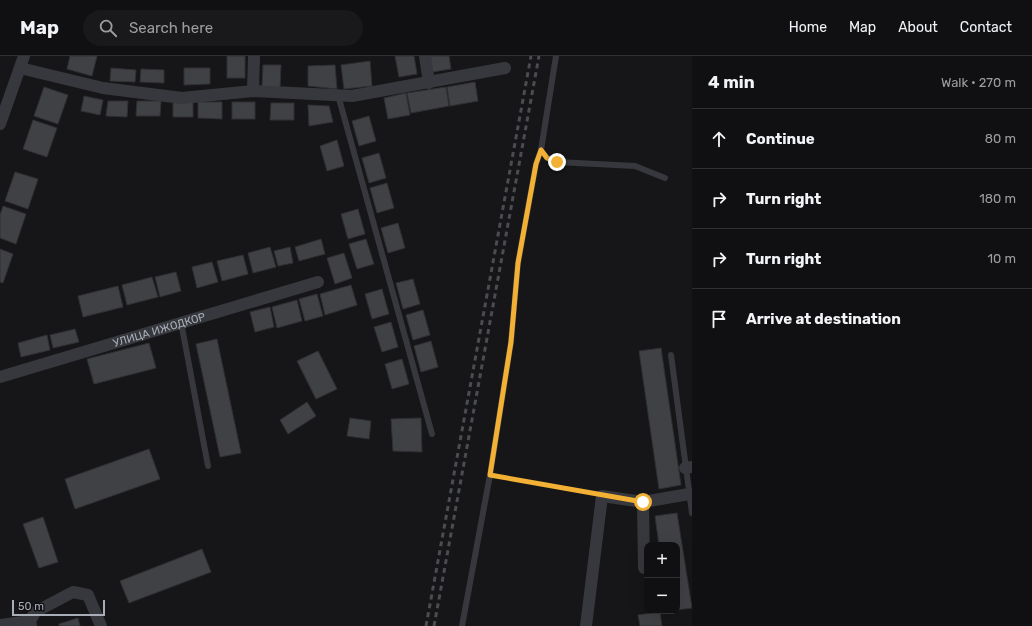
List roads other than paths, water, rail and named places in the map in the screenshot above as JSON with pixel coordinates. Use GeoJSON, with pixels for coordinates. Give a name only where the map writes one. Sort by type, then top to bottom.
{"type":"FeatureCollection","features":[{"type":"Feature","properties":{"kind":"street"},"geometry":{"type":"LineString","coordinates":[[0,124],[24,56]]}},
{"type":"Feature","properties":{"kind":"street"},"geometry":{"type":"LineString","coordinates":[[253,91],[254,56]]}},
{"type":"Feature","properties":{"kind":"street"},"geometry":{"type":"LineString","coordinates":[[425,56],[429,83]]}},
{"type":"Feature","properties":{"kind":"street"},"geometry":{"type":"LineString","coordinates":[[20,68],[103,88],[182,98],[253,91],[352,96],[505,68]]}},
{"type":"Feature","properties":{"kind":"street","name":"УЛИЦА ИЖОДКОР"},"geometry":{"type":"LineString","coordinates":[[0,376],[318,282]]}},
{"type":"Feature","properties":{"kind":"street"},"geometry":{"type":"LineString","coordinates":[[586,626],[602,496],[643,502],[689,494]]}},
{"type":"Feature","properties":{"kind":"street"},"geometry":{"type":"LineString","coordinates":[[643,502],[644,568]]}},
{"type":"Feature","properties":{"kind":"street"},"geometry":{"type":"LineString","coordinates":[[0,625],[30,624],[35,612],[73,592],[88,595],[101,626]]}},
{"type":"Feature","properties":{"kind":"lane"},"geometry":{"type":"LineString","coordinates":[[462,626],[490,475],[511,342],[518,263],[536,164],[541,150],[556,56]]}},
{"type":"Feature","properties":{"kind":"lane"},"geometry":{"type":"LineString","coordinates":[[338,95],[432,434]]}},
{"type":"Feature","properties":{"kind":"lane"},"geometry":{"type":"LineString","coordinates":[[541,150],[547,158],[557,162],[635,166],[665,178]]}},
{"type":"Feature","properties":{"kind":"lane"},"geometry":{"type":"LineString","coordinates":[[181,322],[208,466]]}},
{"type":"Feature","properties":{"kind":"lane"},"geometry":{"type":"LineString","coordinates":[[671,355],[689,467],[689,494],[692,513]]}},
{"type":"Feature","properties":{"kind":"railway"},"geometry":{"type":"LineString","coordinates":[[426,626],[531,56]]}},
{"type":"Feature","properties":{"kind":"railway"},"geometry":{"type":"LineString","coordinates":[[434,626],[539,56]]}}]}
